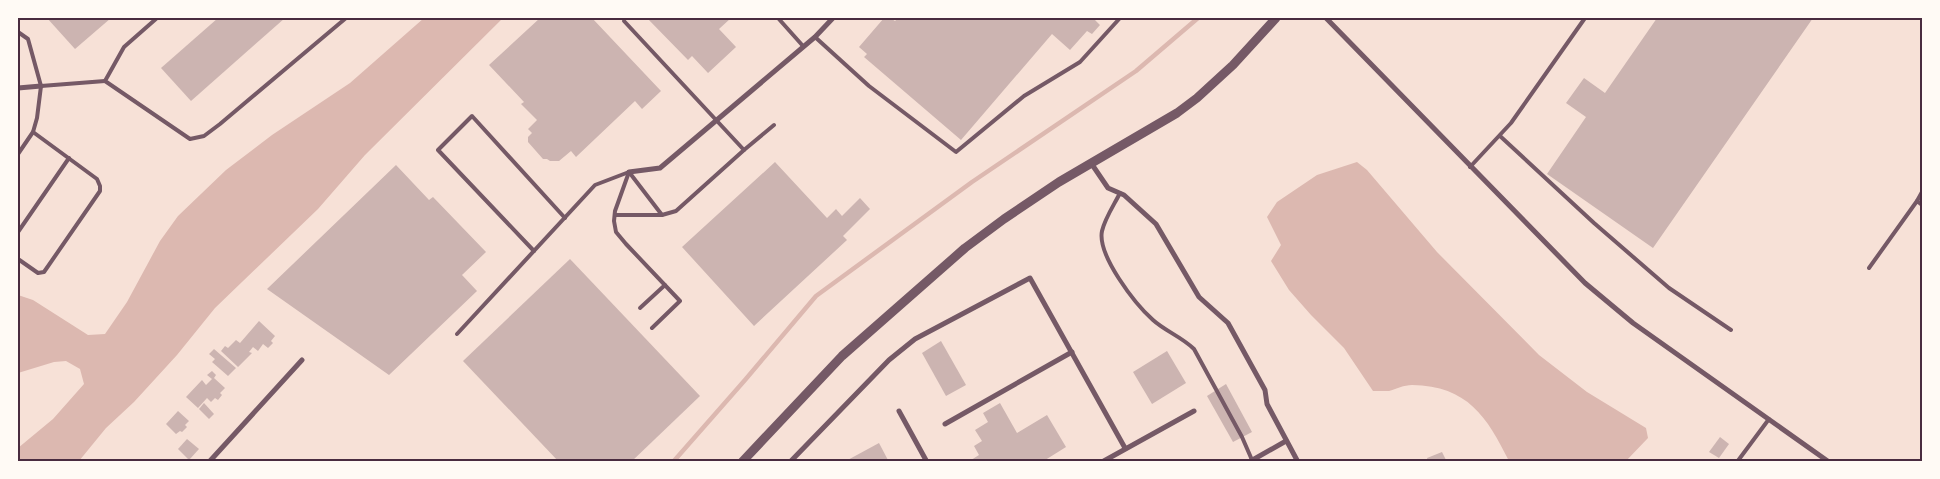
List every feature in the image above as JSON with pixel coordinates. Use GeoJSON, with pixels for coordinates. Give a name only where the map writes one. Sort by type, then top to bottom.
{"type":"FeatureCollection","features":[{"type":"Feature","properties":{"kind":"street"},"geometry":{"type":"LineString","coordinates":[[629,172],[660,168],[815,37],[834,18]]}},
{"type":"Feature","properties":{"kind":"street"},"geometry":{"type":"LineString","coordinates":[[742,462],[842,356],[944,265],[1004,219],[1091,163],[1177,113],[1197,98],[1233,64],[1276,18]]}},
{"type":"Feature","properties":{"kind":"street"},"geometry":{"type":"LineString","coordinates":[[1326,18],[1566,266],[1591,289],[1633,323],[1829,462]]}},
{"type":"Feature","properties":{"kind":"street"},"geometry":{"type":"LineString","coordinates":[[18,88],[41,86]]}},
{"type":"Feature","properties":{"kind":"street"},"geometry":{"type":"LineString","coordinates":[[1091,163],[1108,188],[1124,195],[1156,224],[1199,297],[1228,323],[1266,390],[1267,404],[1298,462]]}},
{"type":"Feature","properties":{"kind":"street"},"geometry":{"type":"LineString","coordinates":[[790,462],[889,360],[915,339],[1030,278],[1126,448]]}},
{"type":"Feature","properties":{"kind":"street"},"geometry":{"type":"LineString","coordinates":[[945,424],[1072,352]]}},
{"type":"Feature","properties":{"kind":"street"},"geometry":{"type":"LineString","coordinates":[[209,462],[302,360]]}},
{"type":"Feature","properties":{"kind":"street"},"geometry":{"type":"LineString","coordinates":[[899,411],[927,462]]}},
{"type":"Feature","properties":{"kind":"street"},"geometry":{"type":"LineString","coordinates":[[1102,462],[1194,411]]}},
{"type":"Feature","properties":{"kind":"street"},"geometry":{"type":"LineString","coordinates":[[1251,461],[1286,441]]}},
{"type":"Feature","properties":{"kind":"lane"},"geometry":{"type":"LineString","coordinates":[[105,81],[124,47],[157,18]]}},
{"type":"Feature","properties":{"kind":"lane"},"geometry":{"type":"LineString","coordinates":[[41,86],[105,81],[190,139],[204,136],[346,18]]}},
{"type":"Feature","properties":{"kind":"lane"},"geometry":{"type":"LineString","coordinates":[[778,18],[804,46]]}},
{"type":"Feature","properties":{"kind":"lane"},"geometry":{"type":"LineString","coordinates":[[815,37],[869,86],[956,152],[1024,96],[1080,62],[1120,18]]}},
{"type":"Feature","properties":{"kind":"lane"},"geometry":{"type":"LineString","coordinates":[[1470,167],[1500,136],[1585,18]]}},
{"type":"Feature","properties":{"kind":"lane"},"geometry":{"type":"LineString","coordinates":[[624,22],[744,150]]}},
{"type":"Feature","properties":{"kind":"lane"},"geometry":{"type":"LineString","coordinates":[[18,32],[28,39],[41,86],[37,118],[33,132],[18,154]]}},
{"type":"Feature","properties":{"kind":"lane"},"geometry":{"type":"LineString","coordinates":[[534,251],[438,150],[472,116],[565,218]]}},
{"type":"Feature","properties":{"kind":"lane"},"geometry":{"type":"LineString","coordinates":[[615,215],[662,215],[676,211],[744,150],[774,126]]}},
{"type":"Feature","properties":{"kind":"lane"},"geometry":{"type":"LineString","coordinates":[[18,258],[38,273],[44,272],[100,191],[97,178],[33,132]]}},
{"type":"Feature","properties":{"kind":"lane"},"geometry":{"type":"LineString","coordinates":[[1500,136],[1594,223],[1669,288],[1730,330]]}},
{"type":"Feature","properties":{"kind":"lane"},"geometry":{"type":"LineString","coordinates":[[18,232],[69,158]]}},
{"type":"Feature","properties":{"kind":"lane"},"geometry":{"type":"LineString","coordinates":[[629,172],[662,215]]}},
{"type":"Feature","properties":{"kind":"lane"},"geometry":{"type":"LineString","coordinates":[[629,172],[621,191],[615,215],[616,232],[680,301],[652,328]]}},
{"type":"Feature","properties":{"kind":"lane"},"geometry":{"type":"LineString","coordinates":[[458,334],[595,185],[629,172]]}},
{"type":"Feature","properties":{"kind":"lane"},"geometry":{"type":"LineString","coordinates":[[1869,268],[1922,192]]}},
{"type":"Feature","properties":{"kind":"lane"},"geometry":{"type":"LineString","coordinates":[[1120,193],[1102,233],[1108,261],[1128,292],[1153,320],[1187,342],[1194,349],[1242,437],[1251,461]]}},
{"type":"Feature","properties":{"kind":"lane"},"geometry":{"type":"LineString","coordinates":[[1916,200],[1922,205]]}},
{"type":"Feature","properties":{"kind":"lane"},"geometry":{"type":"LineString","coordinates":[[640,308],[665,285]]}},
{"type":"Feature","properties":{"kind":"lane"},"geometry":{"type":"LineString","coordinates":[[1737,462],[1769,419]]}},
{"type":"Feature","properties":{"kind":"shaded area"},"geometry":{"type":"Polygon","coordinates":[[[424,18],[503,18],[365,155],[318,209],[215,308],[177,355],[134,402],[106,428],[79,461],[18,461],[18,448],[53,419],[84,384],[80,369],[66,361],[54,362],[18,373],[18,295],[33,300],[88,335],[105,334],[127,302],[160,241],[178,216],[226,170],[272,135],[350,83],[424,18]]]}},
{"type":"Feature","properties":{"kind":"shaded area"},"geometry":{"type":"Polygon","coordinates":[[[1357,162],[1367,170],[1437,252],[1539,355],[1587,392],[1646,428],[1648,438],[1626,461],[1509,461],[1483,418],[1462,398],[1448,391],[1412,385],[1389,391],[1373,391],[1344,348],[1289,290],[1271,261],[1281,245],[1267,217],[1277,202],[1317,175],[1357,162]]]}},
{"type":"Feature","properties":{"kind":"building"},"geometry":{"type":"Polygon","coordinates":[[[47,18],[111,18],[75,49],[47,18]]]}},
{"type":"Feature","properties":{"kind":"building"},"geometry":{"type":"Polygon","coordinates":[[[218,18],[285,18],[191,101],[161,68],[218,18]]]}},
{"type":"Feature","properties":{"kind":"building"},"geometry":{"type":"Polygon","coordinates":[[[540,18],[592,18],[661,91],[642,109],[635,101],[576,157],[571,151],[559,161],[543,159],[528,142],[528,137],[532,133],[528,129],[537,120],[521,104],[524,102],[489,65],[540,18]]]}},
{"type":"Feature","properties":{"kind":"building"},"geometry":{"type":"Polygon","coordinates":[[[647,18],[731,18],[719,29],[736,47],[708,73],[692,56],[688,60],[647,18]]]}},
{"type":"Feature","properties":{"kind":"building"},"geometry":{"type":"Polygon","coordinates":[[[884,18],[890,18],[895,21],[898,18],[1098,18],[1095,20],[1100,25],[1092,34],[1087,31],[1070,50],[1052,34],[961,140],[864,57],[867,54],[859,47],[884,18]]]}},
{"type":"Feature","properties":{"kind":"building"},"geometry":{"type":"Polygon","coordinates":[[[1657,18],[1813,18],[1653,248],[1547,174],[1586,117],[1566,103],[1584,78],[1605,93],[1657,18]]]}},
{"type":"Feature","properties":{"kind":"building"},"geometry":{"type":"Polygon","coordinates":[[[775,162],[827,218],[836,209],[842,216],[860,198],[870,209],[843,236],[847,240],[754,326],[682,247],[775,162]]]}},
{"type":"Feature","properties":{"kind":"building"},"geometry":{"type":"Polygon","coordinates":[[[396,165],[429,200],[433,197],[486,252],[462,275],[477,291],[389,375],[267,289],[396,165]]]}},
{"type":"Feature","properties":{"kind":"building"},"geometry":{"type":"Polygon","coordinates":[[[570,259],[700,396],[631,462],[559,462],[463,361],[570,259]]]}},
{"type":"Feature","properties":{"kind":"building"},"geometry":{"type":"Polygon","coordinates":[[[259,321],[275,336],[271,341],[273,343],[268,348],[263,344],[258,351],[253,347],[249,352],[252,353],[238,367],[221,351],[225,346],[228,348],[236,340],[240,343],[259,321]]]}},
{"type":"Feature","properties":{"kind":"building"},"geometry":{"type":"Polygon","coordinates":[[[941,341],[966,385],[946,396],[922,353],[941,341]]]}},
{"type":"Feature","properties":{"kind":"building"},"geometry":{"type":"Polygon","coordinates":[[[214,349],[236,368],[228,376],[212,362],[215,359],[209,354],[214,349]]]}},
{"type":"Feature","properties":{"kind":"building"},"geometry":{"type":"Polygon","coordinates":[[[1167,351],[1186,383],[1152,404],[1133,372],[1167,351]]]}},
{"type":"Feature","properties":{"kind":"building"},"geometry":{"type":"Polygon","coordinates":[[[212,371],[216,375],[214,378],[225,388],[220,393],[222,395],[218,400],[215,398],[211,402],[207,398],[198,408],[186,397],[202,380],[206,385],[212,379],[207,375],[212,371]]]}},
{"type":"Feature","properties":{"kind":"building"},"geometry":{"type":"Polygon","coordinates":[[[1226,384],[1252,432],[1233,442],[1207,396],[1226,384]]]}},
{"type":"Feature","properties":{"kind":"building"},"geometry":{"type":"Polygon","coordinates":[[[204,403],[214,414],[209,419],[199,409],[204,403]]]}},
{"type":"Feature","properties":{"kind":"building"},"geometry":{"type":"Polygon","coordinates":[[[1000,403],[1017,433],[1047,415],[1066,447],[1042,462],[968,462],[979,455],[974,446],[982,441],[975,430],[988,422],[983,413],[1000,403]]]}},
{"type":"Feature","properties":{"kind":"building"},"geometry":{"type":"Polygon","coordinates":[[[178,411],[189,421],[185,425],[187,427],[182,432],[180,431],[176,434],[166,424],[178,411]]]}},
{"type":"Feature","properties":{"kind":"building"},"geometry":{"type":"Polygon","coordinates":[[[1720,437],[1729,444],[1719,458],[1709,452],[1720,437]]]}},
{"type":"Feature","properties":{"kind":"building"},"geometry":{"type":"Polygon","coordinates":[[[187,439],[199,449],[189,460],[178,449],[187,439]]]}},
{"type":"Feature","properties":{"kind":"building"},"geometry":{"type":"Polygon","coordinates":[[[879,443],[889,462],[844,462],[879,443]]]}},
{"type":"Feature","properties":{"kind":"building"},"geometry":{"type":"Polygon","coordinates":[[[1442,452],[1447,462],[1428,462],[1427,458],[1442,452]]]}},
{"type":"Feature","properties":{"kind":"waterway"},"geometry":{"type":"LineString","coordinates":[[673,462],[816,296],[972,182],[1136,71],[1198,18]]}}]}
